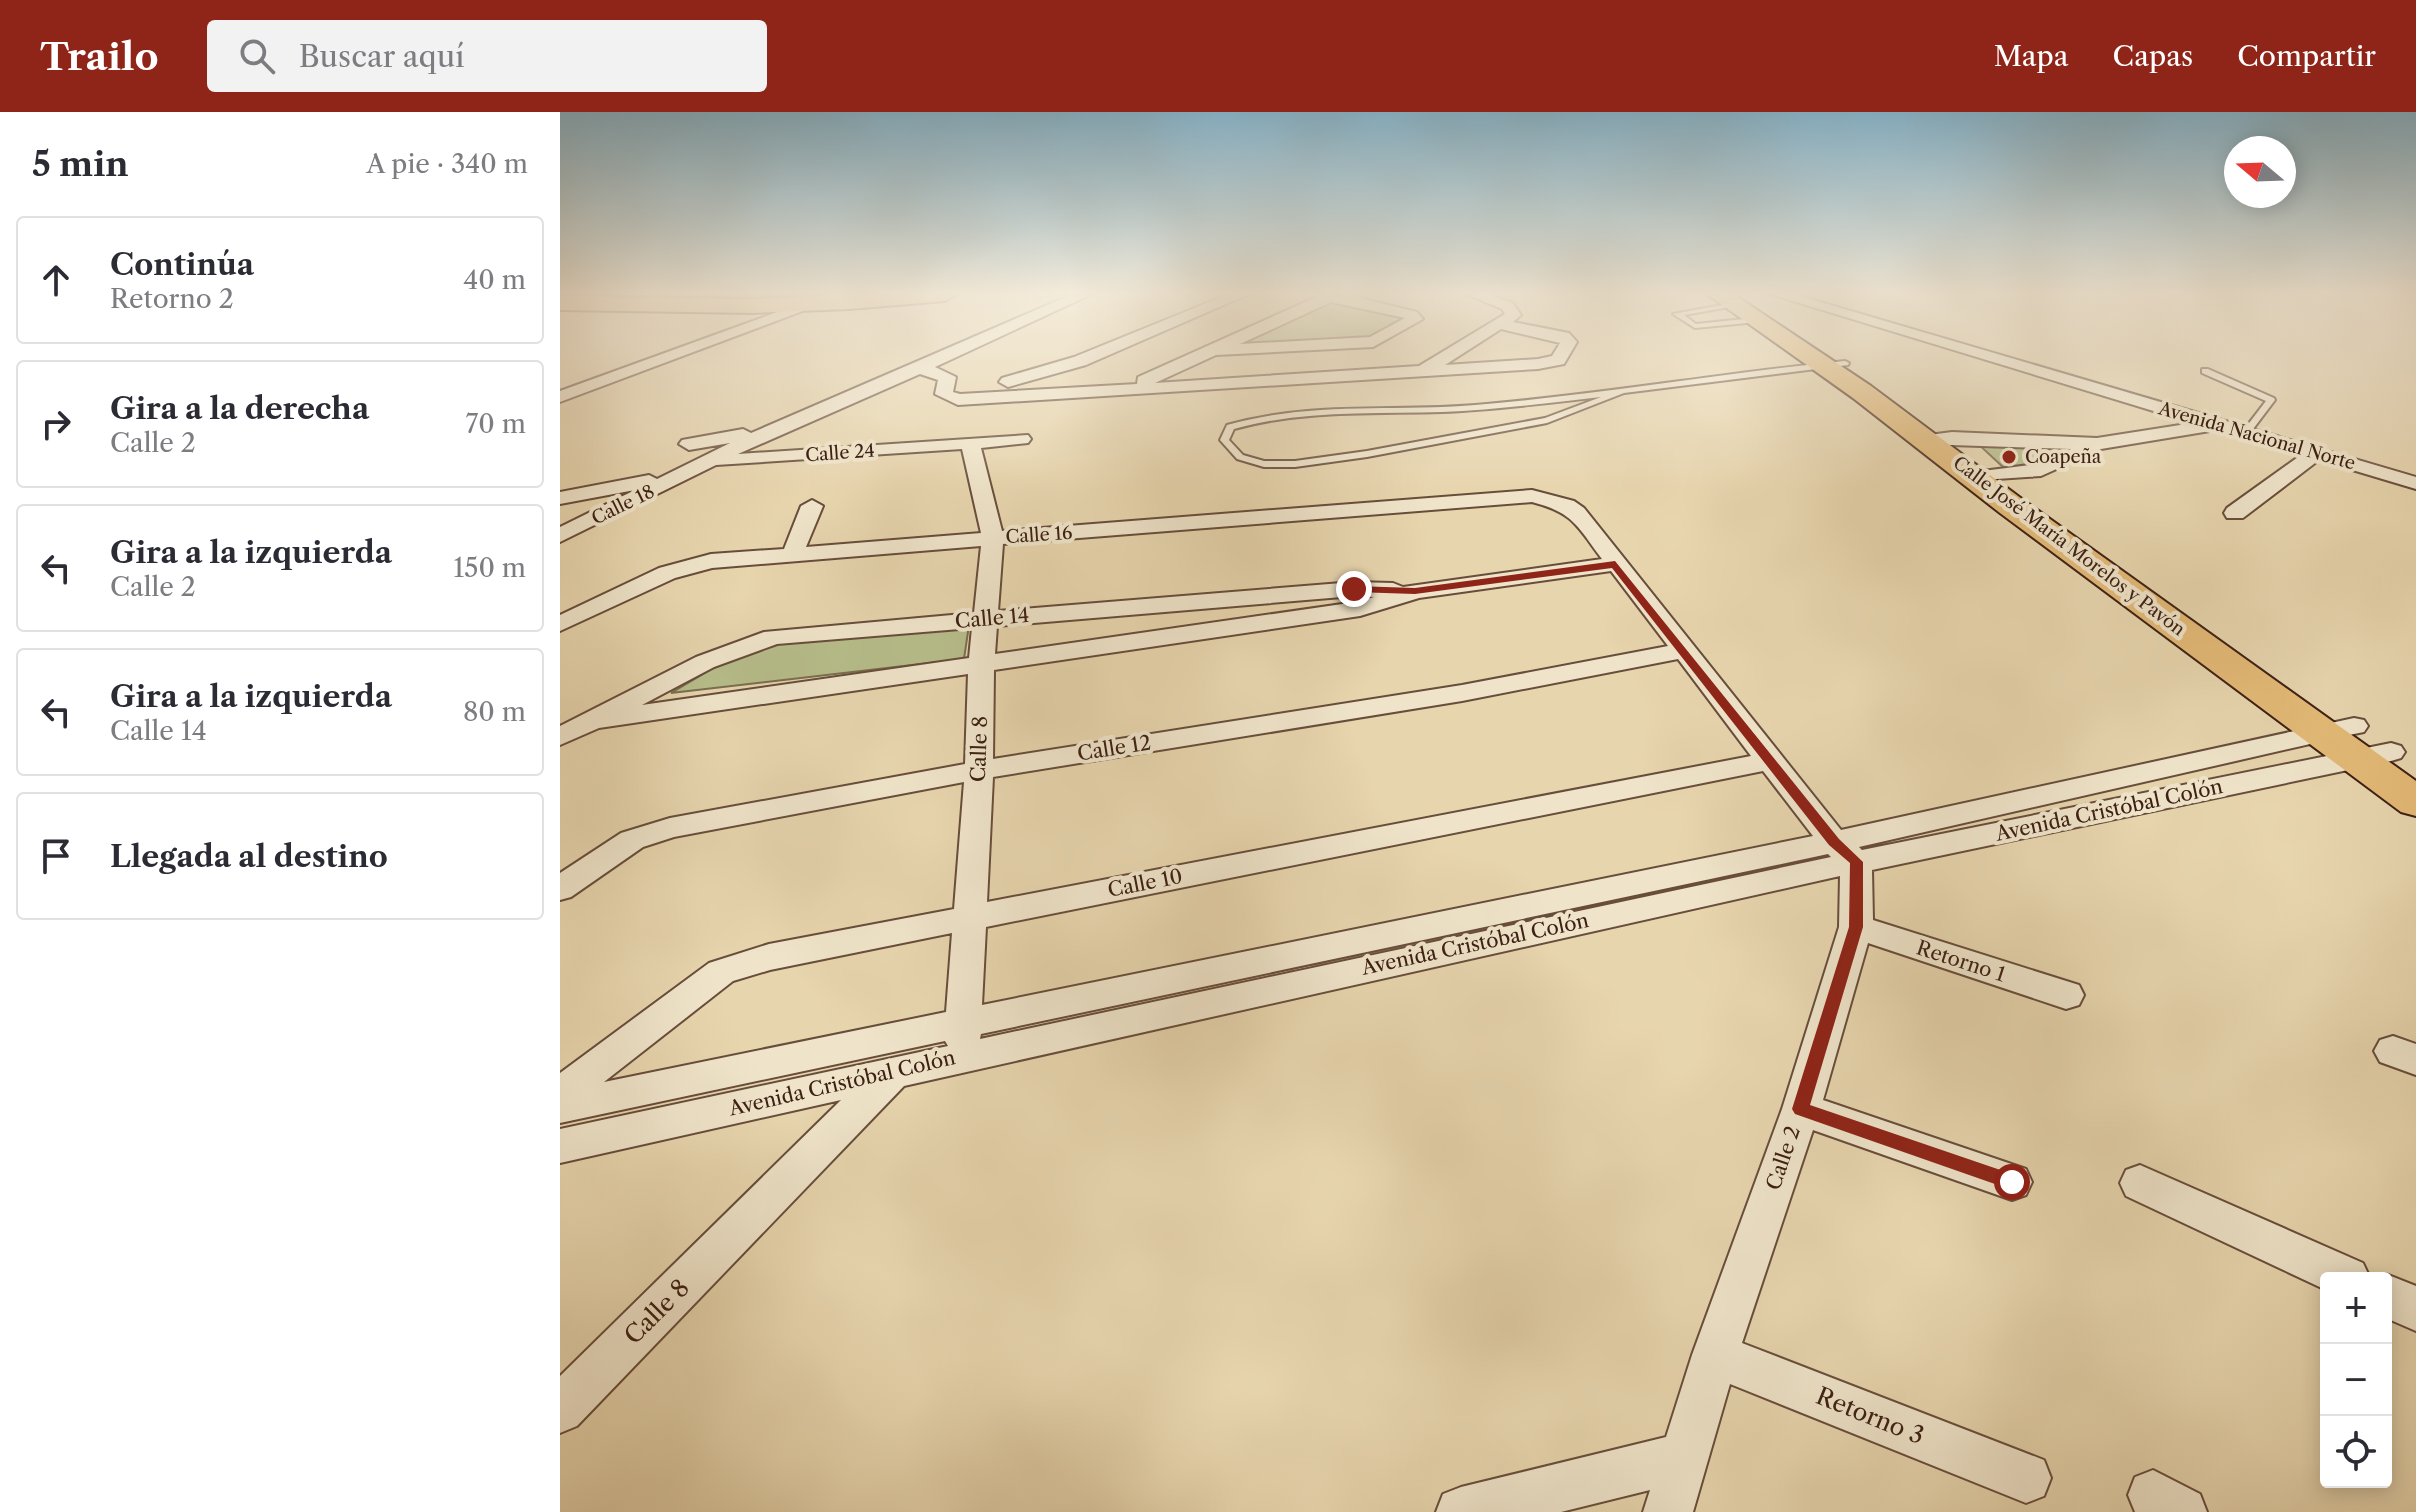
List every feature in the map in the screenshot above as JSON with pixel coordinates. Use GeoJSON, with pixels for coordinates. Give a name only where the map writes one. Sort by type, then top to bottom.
{"type":"FeatureCollection","features":[{"type":"Feature","properties":{"kind":"main road","name":"Calle José María Morelos y Pavón"},"geometry":{"type":"LineString","coordinates":[[1826,359],[2338,729],[2389,760],[2416,802]]}},
{"type":"Feature","properties":{"kind":"street"},"geometry":{"type":"LineString","coordinates":[[560,397],[664,359]]}},
{"type":"Feature","properties":{"kind":"street"},"geometry":{"type":"LineString","coordinates":[[560,498],[686,473],[769,431],[940,359]]}},
{"type":"Feature","properties":{"kind":"street"},"geometry":{"type":"LineString","coordinates":[[976,382],[1084,359]]}},
{"type":"Feature","properties":{"kind":"street"},"geometry":{"type":"LineString","coordinates":[[1127,388],[1190,359]]}},
{"type":"Feature","properties":{"kind":"street"},"geometry":{"type":"LineString","coordinates":[[1424,371],[1443,359]]}},
{"type":"Feature","properties":{"kind":"street"},"geometry":{"type":"LineString","coordinates":[[925,366],[976,382],[1127,388],[1550,363],[1555,359]]}},
{"type":"Feature","properties":{"kind":"street","name":"Avenida Nacional Norte"},"geometry":{"type":"LineString","coordinates":[[1999,359],[2416,483]]}},
{"type":"Feature","properties":{"kind":"street"},"geometry":{"type":"LineString","coordinates":[[1940,439],[2097,444],[2219,424]]}},
{"type":"Feature","properties":{"kind":"street"},"geometry":{"type":"LineString","coordinates":[[689,444],[769,431]]}},
{"type":"Feature","properties":{"kind":"street","name":"Calle 24"},"geometry":{"type":"LineString","coordinates":[[709,462],[1021,439]]}},
{"type":"Feature","properties":{"kind":"street","name":"Calle 8"},"geometry":{"type":"LineString","coordinates":[[962,1039],[979,770],[981,663],[993,538],[970,444]]}},
{"type":"Feature","properties":{"kind":"street"},"geometry":{"type":"LineString","coordinates":[[1986,476],[2041,470],[2097,444]]}},
{"type":"Feature","properties":{"kind":"street"},"geometry":{"type":"LineString","coordinates":[[2235,513],[2316,453]]}},
{"type":"Feature","properties":{"kind":"street","name":"Calle 18"},"geometry":{"type":"LineString","coordinates":[[560,535],[686,473]]}},
{"type":"Feature","properties":{"kind":"street","name":"Calle 16"},"geometry":{"type":"LineString","coordinates":[[560,624],[690,564],[1532,496],[1567,505],[1577,512],[1615,564]]}},
{"type":"Feature","properties":{"kind":"street"},"geometry":{"type":"LineString","coordinates":[[792,555],[812,506]]}},
{"type":"Feature","properties":{"kind":"street"},"geometry":{"type":"LineString","coordinates":[[1615,564],[1845,852]]}},
{"type":"Feature","properties":{"kind":"street","name":"Calle 14"},"geometry":{"type":"LineString","coordinates":[[560,737],[705,662],[773,637],[1354,589],[1415,591],[1615,564]]}},
{"type":"Feature","properties":{"kind":"street","name":"Calle 14"},"geometry":{"type":"LineString","coordinates":[[588,721],[1360,609],[1415,591]]}},
{"type":"Feature","properties":{"kind":"street","name":"Calle 12"},"geometry":{"type":"LineString","coordinates":[[560,889],[632,840],[670,828],[979,770],[1462,693],[1684,650]]}},
{"type":"Feature","properties":{"kind":"street","name":"Avenida Cristóbal Colón"},"geometry":{"type":"LineString","coordinates":[[560,1146],[962,1039],[1845,852],[2338,729]]}},
{"type":"Feature","properties":{"kind":"street","name":"Avenida Cristóbal Colón"},"geometry":{"type":"LineString","coordinates":[[1845,852],[2389,760]]}},
{"type":"Feature","properties":{"kind":"street","name":"Calle 10"},"geometry":{"type":"LineString","coordinates":[[560,1095],[695,989],[721,972],[769,957],[1770,761]]}},
{"type":"Feature","properties":{"kind":"street","name":"Calle 2"},"geometry":{"type":"LineString","coordinates":[[1668,1512],[1715,1355],[1801,1109],[1856,927],[1845,852]]}},
{"type":"Feature","properties":{"kind":"street","name":"Retorno 1"},"geometry":{"type":"LineString","coordinates":[[1856,927],[2066,995]]}},
{"type":"Feature","properties":{"kind":"street","name":"Calle 8"},"geometry":{"type":"LineString","coordinates":[[560,1409],[900,1054]]}},
{"type":"Feature","properties":{"kind":"street","name":"Avenida Cristóbal Colón"},"geometry":{"type":"LineString","coordinates":[[560,1107],[900,1054]]}},
{"type":"Feature","properties":{"kind":"street"},"geometry":{"type":"LineString","coordinates":[[1801,1109],[2012,1182]]}},
{"type":"Feature","properties":{"kind":"street"},"geometry":{"type":"LineString","coordinates":[[2140,1183],[2335,1272]]}},
{"type":"Feature","properties":{"kind":"street"},"geometry":{"type":"LineString","coordinates":[[2392,1298],[2416,1309]]}},
{"type":"Feature","properties":{"kind":"street","name":"Retorno 3"},"geometry":{"type":"LineString","coordinates":[[1715,1355],[2026,1478]]}},
{"type":"Feature","properties":{"kind":"street"},"geometry":{"type":"LineString","coordinates":[[1461,1512],[1687,1456]]}},
{"type":"Feature","properties":{"kind":"lane"},"geometry":{"type":"LineString","coordinates":[[1623,391],[1547,420],[1367,454],[1295,464],[1264,464],[1240,457],[1224,440],[1230,427],[1261,416],[1363,409],[1471,408],[1834,364]]}},
{"type":"Feature","properties":{"kind":"lane"},"geometry":{"type":"LineString","coordinates":[[2205,371],[2271,400],[2247,431]]}},
{"type":"Feature","properties":{"kind":"green space"},"geometry":{"type":"Polygon","coordinates":[[[1977,443],[2072,448],[2035,465],[2004,468],[1977,443]]]}},
{"type":"Feature","properties":{"kind":"green space"},"geometry":{"type":"Polygon","coordinates":[[[969,625],[964,659],[671,693],[754,644],[969,625]]]}},
{"type":"Feature","properties":{"kind":"place","name":"Coapeña"},"geometry":{"type":"Point","coordinates":[2009,457]}},
{"type":"Feature","properties":{"kind":"route"},"geometry":{"type":"LineString","coordinates":[[1354,589],[1415,591],[1615,564],[1834,842],[1856,862],[1856,927],[1801,1109],[2012,1182]]}}]}
